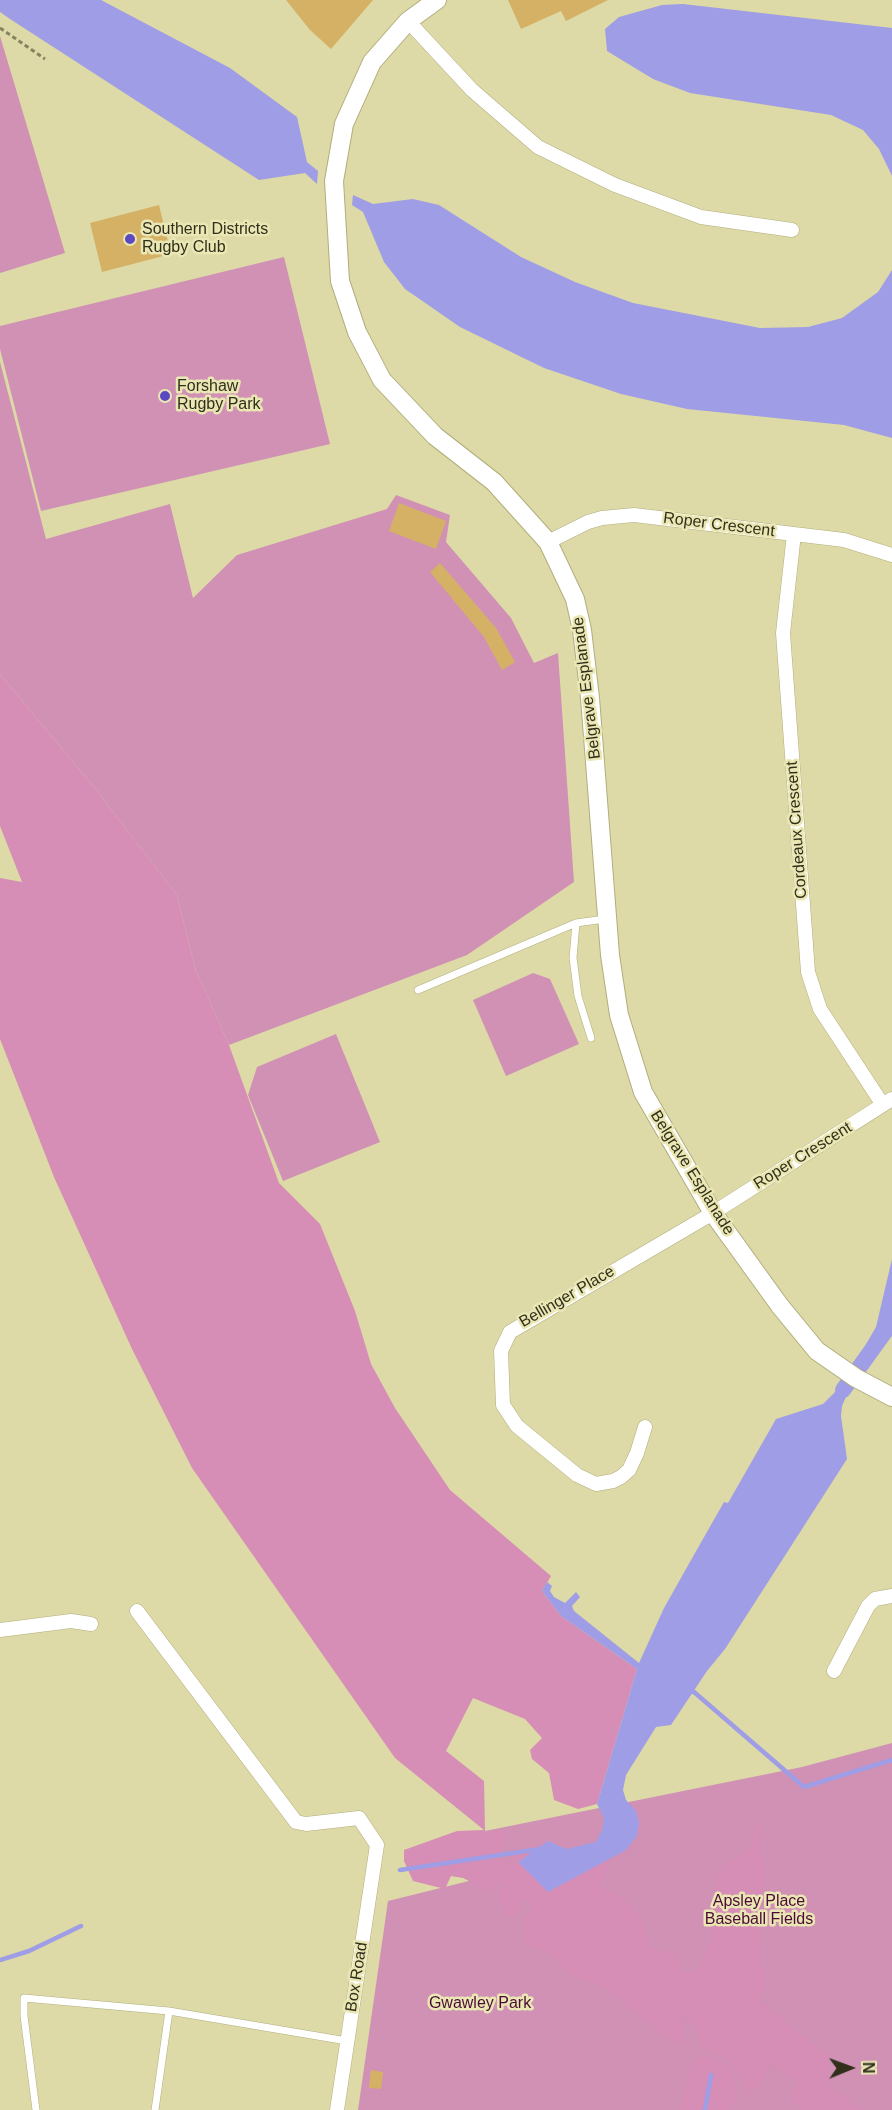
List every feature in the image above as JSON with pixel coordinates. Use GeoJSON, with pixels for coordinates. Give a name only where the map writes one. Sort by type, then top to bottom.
{"type":"FeatureCollection","features":[{"type":"Feature","properties":{"kind":"street","name":"Belgrave Esplanade"},"geometry":{"type":"LineString","coordinates":[[437,0],[408,21],[372,62],[344,124],[334,181],[340,281],[357,332],[382,380],[435,436],[494,482],[548,542],[575,599],[582,630],[600,805],[610,955],[619,1015],[643,1092],[713,1213],[780,1306],[817,1352],[892,1397]]}},
{"type":"Feature","properties":{"kind":"street"},"geometry":{"type":"LineString","coordinates":[[408,21],[472,90],[538,147],[615,185],[701,217],[792,230]]}},
{"type":"Feature","properties":{"kind":"street","name":"Roper Crescent"},"geometry":{"type":"LineString","coordinates":[[548,542],[588,522],[602,518],[634,515],[844,540],[892,555]]}},
{"type":"Feature","properties":{"kind":"street","name":"Cordeaux Crescent"},"geometry":{"type":"LineString","coordinates":[[794,534],[783,633],[808,972],[819,1009],[888,1102]]}},
{"type":"Feature","properties":{"kind":"street","name":"Roper Crescent"},"geometry":{"type":"LineString","coordinates":[[713,1213],[888,1102]]}},
{"type":"Feature","properties":{"kind":"street","name":"Bellinger Place"},"geometry":{"type":"LineString","coordinates":[[645,1427],[638,1453],[629,1470],[614,1481],[596,1484],[586,1482],[539,1446],[509,1416],[501,1393],[501,1351],[505,1340],[517,1326],[713,1213]]}},
{"type":"Feature","properties":{"kind":"street"},"geometry":{"type":"LineString","coordinates":[[834,1671],[868,1606],[875,1599],[892,1596]]}},
{"type":"Feature","properties":{"kind":"street","name":"Box Road"},"geometry":{"type":"LineString","coordinates":[[137,1611],[296,1822],[306,1824],[359,1818],[377,1845],[337,2110]]}},
{"type":"Feature","properties":{"kind":"street"},"geometry":{"type":"LineString","coordinates":[[0,1630],[71,1621],[91,1624]]}},
{"type":"Feature","properties":{"kind":"lane"},"geometry":{"type":"LineString","coordinates":[[418,990],[576,923],[607,918]]}},
{"type":"Feature","properties":{"kind":"lane"},"geometry":{"type":"LineString","coordinates":[[576,923],[573,958],[578,996],[591,1038]]}},
{"type":"Feature","properties":{"kind":"lane"},"geometry":{"type":"LineString","coordinates":[[36,2110],[24,2016],[24,1998],[169,2011],[347,2041]]}},
{"type":"Feature","properties":{"kind":"lane"},"geometry":{"type":"LineString","coordinates":[[155,2110],[169,2011]]}},
{"type":"Feature","properties":{"kind":"path"},"geometry":{"type":"LineString","coordinates":[[0,28],[45,59]]}},
{"type":"Feature","properties":{"kind":"green space"},"geometry":{"type":"Polygon","coordinates":[[[0,36],[65,253],[0,273],[0,36]]]}},
{"type":"Feature","properties":{"kind":"green space","name":"Forshaw Rugby Park"},"geometry":{"type":"Polygon","coordinates":[[[284,257],[330,444],[41,511],[0,349],[0,326],[284,257]]]}},
{"type":"Feature","properties":{"kind":"green space"},"geometry":{"type":"Polygon","coordinates":[[[0,362],[46,539],[170,504],[193,598],[237,555],[387,509],[396,495],[450,515],[446,542],[511,618],[534,663],[558,653],[574,882],[467,955],[229,1045],[196,971],[177,895],[93,786],[0,674],[0,362]]]}},
{"type":"Feature","properties":{"kind":"green space"},"geometry":{"type":"Polygon","coordinates":[[[0,674],[93,786],[177,895],[196,971],[229,1045],[279,1183],[320,1224],[355,1311],[371,1364],[395,1408],[450,1490],[551,1576],[542,1591],[561,1616],[637,1669],[597,1804],[578,1809],[554,1800],[549,1773],[532,1759],[530,1750],[542,1738],[525,1719],[473,1698],[446,1751],[484,1781],[485,1831],[505,1831],[507,1838],[501,1847],[503,1862],[511,1858],[517,1849],[546,1860],[606,1854],[607,1871],[599,1882],[605,1891],[625,1899],[643,1922],[649,1947],[673,1954],[685,1972],[695,1972],[708,1951],[711,1938],[716,1879],[726,1863],[740,1857],[750,1847],[757,1822],[762,1820],[760,1839],[764,1876],[758,1935],[765,1987],[757,1998],[828,2057],[830,2087],[863,2110],[804,2110],[790,2100],[797,2081],[772,2064],[751,2095],[738,2070],[726,2058],[702,2047],[695,2025],[683,2015],[682,2036],[684,2040],[674,2043],[599,1984],[572,1976],[548,1951],[529,1946],[524,1938],[525,1917],[534,1908],[524,1898],[514,1917],[505,1915],[498,1896],[504,1885],[500,1884],[491,1892],[463,1878],[451,1876],[445,1889],[413,1881],[404,1861],[404,1850],[457,1831],[484,1830],[395,1758],[192,1468],[132,1349],[54,1177],[0,1039],[0,878],[22,882],[0,826],[0,674]]]}},
{"type":"Feature","properties":{"kind":"green space"},"geometry":{"type":"Polygon","coordinates":[[[533,973],[550,979],[579,1044],[506,1076],[473,1000],[533,973]]]}},
{"type":"Feature","properties":{"kind":"green space"},"geometry":{"type":"Polygon","coordinates":[[[336,1034],[380,1142],[283,1181],[248,1095],[257,1067],[336,1034]]]}},
{"type":"Feature","properties":{"kind":"green space","name":"Apsley Place Baseball Fields"},"geometry":{"type":"Polygon","coordinates":[[[892,1743],[892,2110],[358,2110],[388,1901],[485,1877],[485,1831],[802,1767],[892,1743]]]}},
{"type":"Feature","properties":{"kind":"green space"},"geometry":{"type":"Polygon","coordinates":[[[701,2055],[729,2064],[738,2100],[728,2110],[680,2110],[690,2067],[701,2055]]]}},
{"type":"Feature","properties":{"kind":"shaded area"},"geometry":{"type":"Polygon","coordinates":[[[0,0],[101,0],[230,68],[297,117],[307,162],[318,171],[317,184],[305,173],[259,180],[10,19],[0,12],[0,0]]]}},
{"type":"Feature","properties":{"kind":"shaded area"},"geometry":{"type":"Polygon","coordinates":[[[683,4],[892,28],[892,176],[879,149],[863,130],[831,115],[690,93],[653,79],[607,51],[605,29],[619,17],[662,5],[683,4]]]}},
{"type":"Feature","properties":{"kind":"shaded area"},"geometry":{"type":"Polygon","coordinates":[[[353,195],[373,204],[413,199],[439,205],[521,257],[575,282],[633,303],[760,328],[808,327],[842,318],[878,292],[892,270],[892,438],[844,425],[687,409],[621,394],[544,368],[460,327],[405,289],[384,262],[363,212],[352,205],[353,195]]]}},
{"type":"Feature","properties":{"kind":"shaded area"},"geometry":{"type":"Polygon","coordinates":[[[892,1259],[892,1329],[866,1363],[858,1358],[876,1327],[892,1259]]]}},
{"type":"Feature","properties":{"kind":"shaded area"},"geometry":{"type":"Polygon","coordinates":[[[839,1388],[848,1392],[842,1406],[841,1416],[847,1459],[725,1649],[707,1671],[671,1725],[656,1727],[626,1775],[623,1790],[626,1800],[636,1811],[639,1823],[637,1836],[626,1850],[548,1892],[518,1862],[548,1841],[566,1849],[596,1842],[602,1830],[604,1818],[597,1804],[637,1669],[561,1616],[542,1591],[547,1582],[552,1586],[550,1591],[554,1597],[565,1603],[576,1592],[580,1597],[572,1606],[574,1611],[639,1663],[664,1608],[724,1502],[728,1503],[776,1419],[823,1404],[839,1388]]]}},
{"type":"Feature","properties":{"kind":"building"},"geometry":{"type":"Polygon","coordinates":[[[286,0],[373,0],[331,49],[310,30],[286,0]]]}},
{"type":"Feature","properties":{"kind":"building"},"geometry":{"type":"Polygon","coordinates":[[[508,0],[608,0],[566,21],[561,11],[521,29],[508,0]]]}},
{"type":"Feature","properties":{"kind":"building","name":"Southern Districts Rugby Club"},"geometry":{"type":"Polygon","coordinates":[[[159,205],[171,254],[102,272],[90,223],[159,205]]]}},
{"type":"Feature","properties":{"kind":"building"},"geometry":{"type":"Polygon","coordinates":[[[399,503],[446,521],[436,549],[389,531],[399,503]]]}},
{"type":"Feature","properties":{"kind":"building"},"geometry":{"type":"Polygon","coordinates":[[[440,563],[496,628],[515,662],[502,670],[484,637],[430,572],[440,563]]]}},
{"type":"Feature","properties":{"kind":"building"},"geometry":{"type":"Polygon","coordinates":[[[371,2070],[383,2072],[381,2089],[369,2088],[371,2070]]]}},
{"type":"Feature","properties":{"kind":"waterway"},"geometry":{"type":"LineString","coordinates":[[843,1390],[892,1322]]}},
{"type":"Feature","properties":{"kind":"waterway"},"geometry":{"type":"LineString","coordinates":[[688,1691],[694,1692],[804,1787],[892,1760]]}},
{"type":"Feature","properties":{"kind":"waterway"},"geometry":{"type":"LineString","coordinates":[[400,1870],[540,1849]]}},
{"type":"Feature","properties":{"kind":"waterway"},"geometry":{"type":"LineString","coordinates":[[0,1960],[29,1951],[81,1926]]}},
{"type":"Feature","properties":{"kind":"waterway"},"geometry":{"type":"LineString","coordinates":[[705,2110],[711,2075]]}},
{"type":"Feature","properties":{"kind":"place","name":"Southern Districts Rugby Club"},"geometry":{"type":"Point","coordinates":[130,239]}},
{"type":"Feature","properties":{"kind":"place","name":"Forshaw Rugby Park"},"geometry":{"type":"Point","coordinates":[165,396]}},
{"type":"Feature","properties":{"kind":"park label","name":"Gwawley Park"},"geometry":{"type":"Point","coordinates":[480,2004]}}]}
